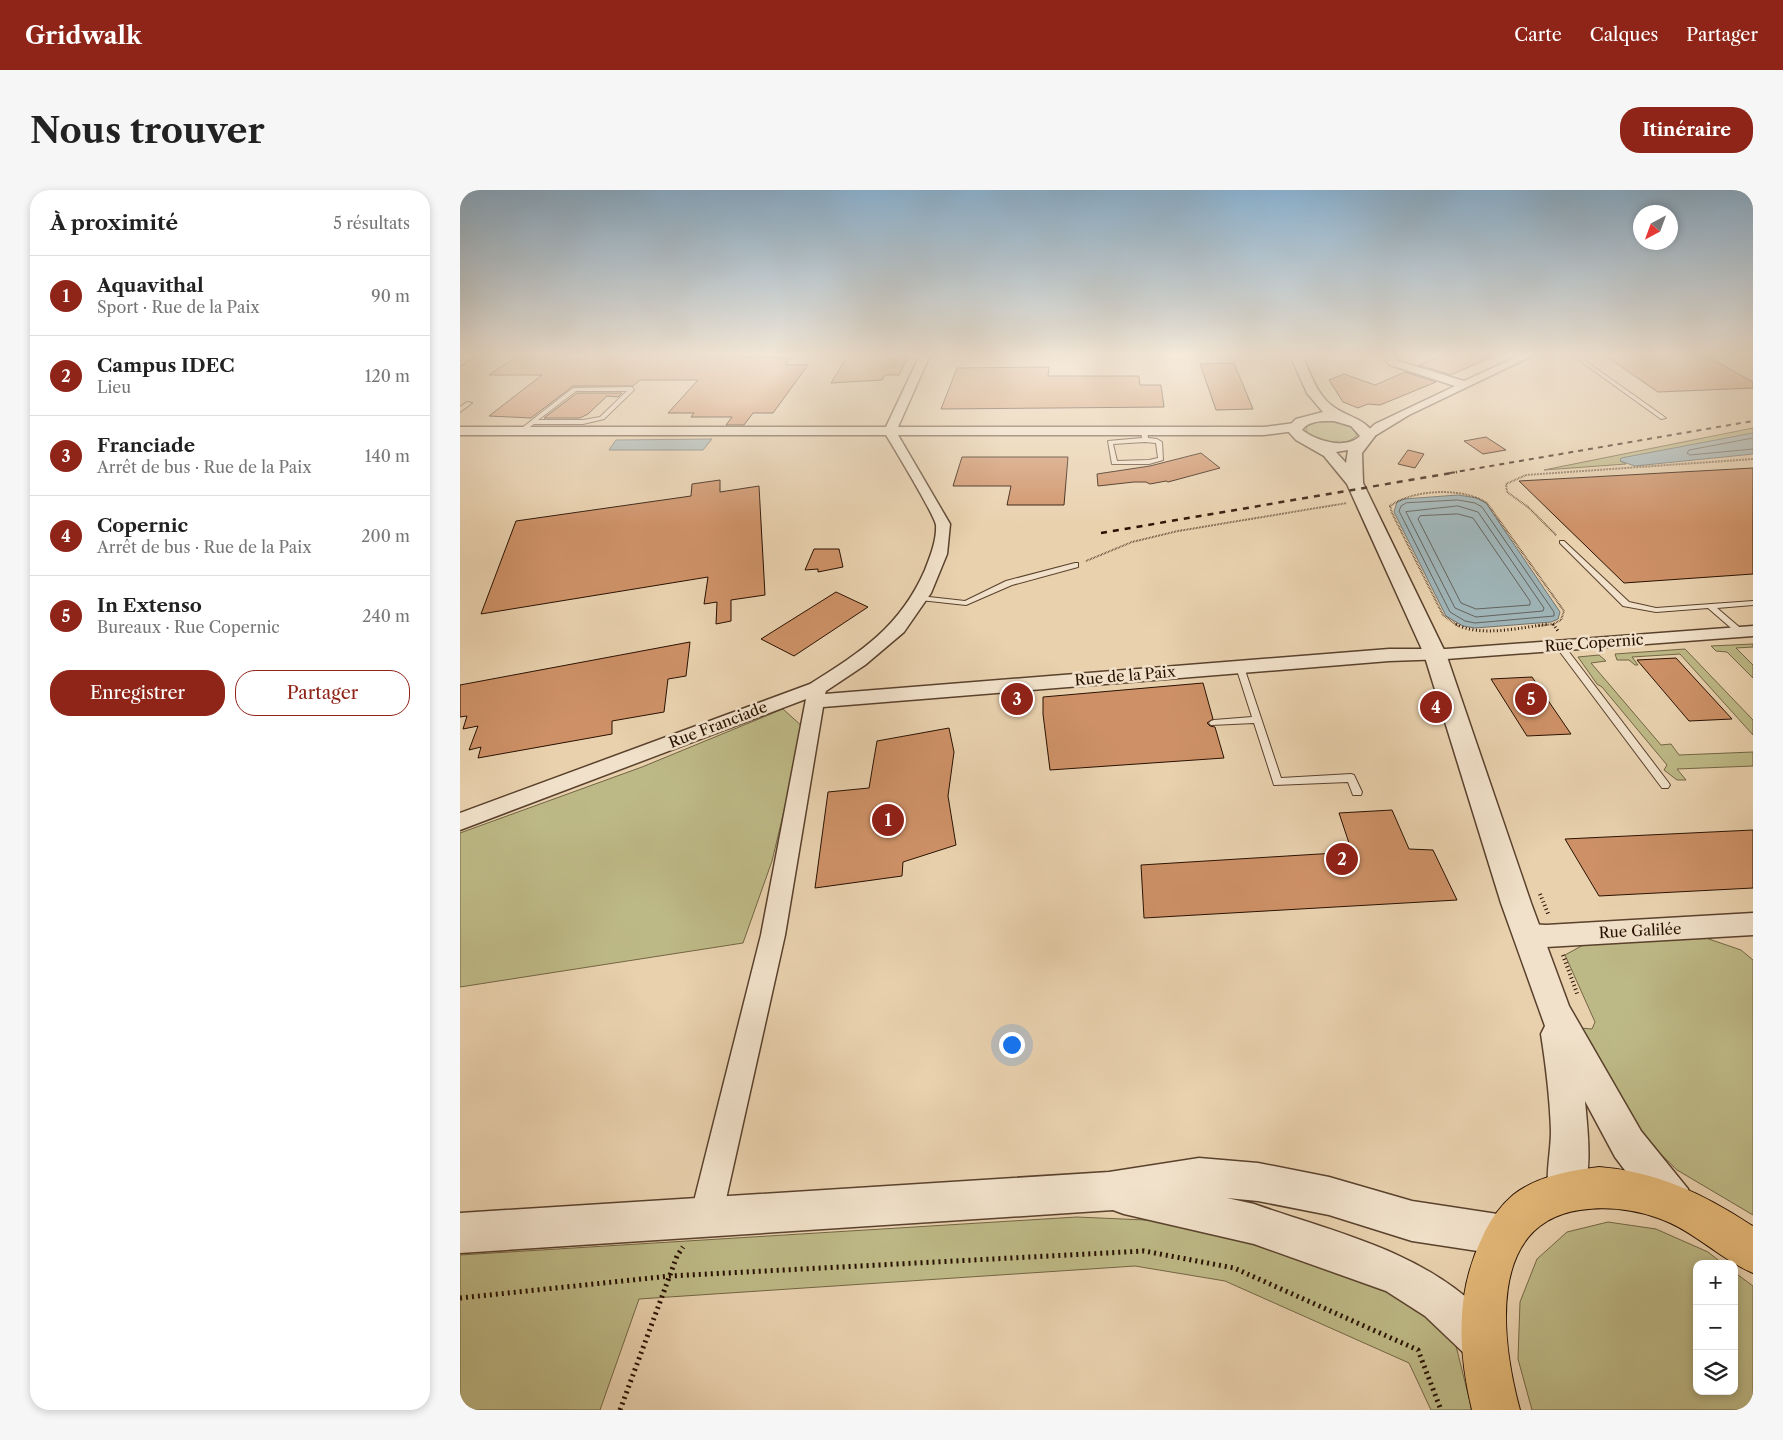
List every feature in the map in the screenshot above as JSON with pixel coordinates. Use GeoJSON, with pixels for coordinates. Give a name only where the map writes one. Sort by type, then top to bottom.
{"type":"FeatureCollection","features":[{"type":"Feature","properties":{"kind":"main road"},"geometry":{"type":"LineString","coordinates":[[1496,1410],[1486,1373],[1482,1341],[1482,1310],[1486,1281],[1493,1256],[1504,1235],[1516,1220],[1531,1207],[1566,1191],[1599,1187],[1635,1191],[1674,1203],[1721,1228],[1753,1252]]}},
{"type":"Feature","properties":{"kind":"street"},"geometry":{"type":"LineString","coordinates":[[890,432],[899,412]]}},
{"type":"Feature","properties":{"kind":"street"},"geometry":{"type":"LineString","coordinates":[[1303,432],[1315,412]]}},
{"type":"Feature","properties":{"kind":"street"},"geometry":{"type":"LineString","coordinates":[[1330,412],[1364,428],[1365,439]]}},
{"type":"Feature","properties":{"kind":"street"},"geometry":{"type":"LineString","coordinates":[[1303,432],[1328,417],[1351,421],[1405,413]]}},
{"type":"Feature","properties":{"kind":"street"},"geometry":{"type":"LineString","coordinates":[[1355,482],[1354,453],[1365,439],[1379,427],[1405,413]]}},
{"type":"Feature","properties":{"kind":"street"},"geometry":{"type":"LineString","coordinates":[[460,432],[890,432],[1144,435],[1264,431],[1303,432],[1345,446],[1365,439]]}},
{"type":"Feature","properties":{"kind":"street","name":"Rue Franciade"},"geometry":{"type":"LineString","coordinates":[[460,822],[816,694],[880,645],[898,628],[920,598],[939,554],[944,524],[890,432]]}},
{"type":"Feature","properties":{"kind":"street"},"geometry":{"type":"LineString","coordinates":[[1303,432],[1329,453],[1355,482],[1366,503],[1435,654],[1555,1013],[1628,1144],[1674,1203]]}},
{"type":"Feature","properties":{"kind":"street","name":"Rue Copernic"},"geometry":{"type":"LineString","coordinates":[[1435,654],[1747,632]]}},
{"type":"Feature","properties":{"kind":"street","name":"Rue de la Paix"},"geometry":{"type":"LineString","coordinates":[[816,694],[1240,667],[1389,655],[1435,654]]}},
{"type":"Feature","properties":{"kind":"street"},"geometry":{"type":"LineString","coordinates":[[706,1217],[773,935],[791,844],[816,694]]}},
{"type":"Feature","properties":{"kind":"street","name":"Rue Galilée"},"geometry":{"type":"LineString","coordinates":[[1528,935],[1546,936],[1753,924]]}},
{"type":"Feature","properties":{"kind":"street"},"geometry":{"type":"LineString","coordinates":[[1555,1013],[1569,1104],[1571,1146],[1566,1191]]}},
{"type":"Feature","properties":{"kind":"street"},"geometry":{"type":"LineString","coordinates":[[460,1233],[1109,1191],[1199,1177],[1258,1182],[1329,1196],[1412,1221],[1504,1235]]}},
{"type":"Feature","properties":{"kind":"street"},"geometry":{"type":"LineString","coordinates":[[1109,1191],[1254,1224],[1398,1275],[1440,1301],[1482,1341]]}},
{"type":"Feature","properties":{"kind":"lane"},"geometry":{"type":"LineString","coordinates":[[521,431],[546,412]]}},
{"type":"Feature","properties":{"kind":"lane"},"geometry":{"type":"LineString","coordinates":[[533,422],[583,422],[602,418],[608,412]]}},
{"type":"Feature","properties":{"kind":"lane"},"geometry":{"type":"LineString","coordinates":[[1654,412],[1663,418]]}},
{"type":"Feature","properties":{"kind":"lane"},"geometry":{"type":"LineString","coordinates":[[1144,435],[1159,442],[1161,459],[1149,462],[1114,463],[1110,442],[1144,435]]}},
{"type":"Feature","properties":{"kind":"lane"},"geometry":{"type":"LineString","coordinates":[[1562,542],[1626,604],[1656,610],[1753,603]]}},
{"type":"Feature","properties":{"kind":"lane"},"geometry":{"type":"LineString","coordinates":[[920,598],[966,603],[1009,583],[1076,565]]}},
{"type":"Feature","properties":{"kind":"lane"},"geometry":{"type":"LineString","coordinates":[[1710,606],[1747,632]]}},
{"type":"Feature","properties":{"kind":"lane"},"geometry":{"type":"LineString","coordinates":[[1565,645],[1665,785]]}},
{"type":"Feature","properties":{"kind":"lane"},"geometry":{"type":"LineString","coordinates":[[1240,667],[1277,782],[1351,778],[1357,792]]}},
{"type":"Feature","properties":{"kind":"lane"},"geometry":{"type":"LineString","coordinates":[[1214,723],[1257,720]]}},
{"type":"Feature","properties":{"kind":"path"},"geometry":{"type":"LineString","coordinates":[[1562,542],[1528,507],[1507,492],[1506,484],[1526,475],[1753,459]]}},
{"type":"Feature","properties":{"kind":"path"},"geometry":{"type":"LineString","coordinates":[[1456,493],[1477,496],[1487,502],[1564,611],[1561,620],[1554,624],[1476,630],[1463,628],[1452,622],[1443,615],[1390,506],[1394,501],[1404,497],[1456,493]]}},
{"type":"Feature","properties":{"kind":"path"},"geometry":{"type":"LineString","coordinates":[[1076,565],[1132,542],[1178,531],[1343,503],[1366,503]]}},
{"type":"Feature","properties":{"kind":"path"},"geometry":{"type":"LineString","coordinates":[[1554,624],[1565,645]]}},
{"type":"Feature","properties":{"kind":"path"},"geometry":{"type":"LineString","coordinates":[[620,1410],[677,1256],[706,1217]]}},
{"type":"Feature","properties":{"kind":"path"},"geometry":{"type":"LineString","coordinates":[[460,1298],[670,1276],[1144,1251],[1234,1268],[1418,1350],[1441,1410]]}},
{"type":"Feature","properties":{"kind":"shaded area"},"geometry":{"type":"Polygon","coordinates":[[[1332,421],[1353,428],[1357,435],[1346,442],[1330,443],[1316,439],[1306,430],[1307,426],[1317,422],[1332,421]]]}},
{"type":"Feature","properties":{"kind":"shaded area"},"geometry":{"type":"Polygon","coordinates":[[[1753,428],[1753,433],[1620,461],[1626,464],[1544,470],[1753,428]]]}},
{"type":"Feature","properties":{"kind":"shaded area"},"geometry":{"type":"Polygon","coordinates":[[[1753,644],[1753,647],[1736,648],[1753,665],[1753,678],[1727,652],[1716,651],[1711,646],[1753,644]]]}},
{"type":"Feature","properties":{"kind":"shaded area"},"geometry":{"type":"Polygon","coordinates":[[[1685,649],[1753,720],[1753,735],[1680,654],[1632,657],[1638,665],[1635,665],[1629,660],[1617,660],[1615,654],[1685,649]]]}},
{"type":"Feature","properties":{"kind":"shaded area"},"geometry":{"type":"Polygon","coordinates":[[[1599,655],[1606,661],[1591,663],[1661,745],[1671,744],[1679,755],[1753,752],[1753,766],[1677,769],[1686,780],[1677,780],[1664,770],[1667,765],[1602,687],[1597,684],[1578,657],[1599,655]]]}},
{"type":"Feature","properties":{"kind":"shaded area"},"geometry":{"type":"Polygon","coordinates":[[[783,709],[804,728],[772,861],[743,943],[460,987],[460,833],[642,767],[783,709]]]}},
{"type":"Feature","properties":{"kind":"shaded area"},"geometry":{"type":"Polygon","coordinates":[[[1703,937],[1741,950],[1753,960],[1753,1215],[1677,1170],[1643,1137],[1580,1028],[1592,1029],[1595,1022],[1565,955],[1585,944],[1703,937]]]}},
{"type":"Feature","properties":{"kind":"shaded area"},"geometry":{"type":"Polygon","coordinates":[[[1077,1217],[1168,1221],[1241,1234],[1426,1302],[1456,1346],[1472,1410],[1431,1410],[1409,1363],[1225,1281],[1135,1266],[639,1299],[600,1410],[460,1410],[460,1255],[1077,1217]]]}},
{"type":"Feature","properties":{"kind":"shaded area"},"geometry":{"type":"Polygon","coordinates":[[[1608,1222],[1656,1229],[1708,1252],[1718,1260],[1693,1260],[1693,1395],[1738,1395],[1738,1275],[1753,1286],[1753,1410],[1532,1410],[1518,1359],[1520,1302],[1537,1259],[1567,1232],[1608,1222]]]}},
{"type":"Feature","properties":{"kind":"water"},"geometry":{"type":"Polygon","coordinates":[[[1753,433],[1753,454],[1635,466],[1620,461],[1621,458],[1753,433]]]}},
{"type":"Feature","properties":{"kind":"water"},"geometry":{"type":"Polygon","coordinates":[[[712,439],[703,450],[609,450],[616,440],[712,439]]]}},
{"type":"Feature","properties":{"kind":"water"},"geometry":{"type":"Polygon","coordinates":[[[1458,495],[1477,498],[1486,503],[1560,612],[1558,619],[1551,622],[1475,628],[1463,626],[1446,616],[1394,512],[1397,502],[1404,499],[1458,495]]]}},
{"type":"Feature","properties":{"kind":"building"},"geometry":{"type":"Polygon","coordinates":[[[494,412],[539,412],[531,418],[489,416],[494,412]]]}},
{"type":"Feature","properties":{"kind":"building"},"geometry":{"type":"Polygon","coordinates":[[[552,412],[590,412],[580,418],[544,418],[552,412]]]}},
{"type":"Feature","properties":{"kind":"building"},"geometry":{"type":"Polygon","coordinates":[[[774,412],[753,413],[744,425],[726,425],[732,417],[691,417],[694,413],[668,413],[774,412]]]}},
{"type":"Feature","properties":{"kind":"building"},"geometry":{"type":"Polygon","coordinates":[[[1486,437],[1506,450],[1483,454],[1464,441],[1486,437]]]}},
{"type":"Feature","properties":{"kind":"building"},"geometry":{"type":"Polygon","coordinates":[[[1408,450],[1424,454],[1415,468],[1398,464],[1408,450]]]}},
{"type":"Feature","properties":{"kind":"building"},"geometry":{"type":"Polygon","coordinates":[[[1201,453],[1220,468],[1168,482],[1150,484],[1134,482],[1098,486],[1097,474],[1150,466],[1201,453]]]}},
{"type":"Feature","properties":{"kind":"building"},"geometry":{"type":"Polygon","coordinates":[[[962,457],[1068,457],[1064,505],[1007,505],[1011,486],[953,486],[962,457]]]}},
{"type":"Feature","properties":{"kind":"building"},"geometry":{"type":"Polygon","coordinates":[[[1753,468],[1753,574],[1624,583],[1519,481],[1753,468]]]}},
{"type":"Feature","properties":{"kind":"building"},"geometry":{"type":"Polygon","coordinates":[[[720,480],[720,492],[759,486],[765,595],[731,600],[731,621],[716,624],[717,602],[704,604],[708,577],[481,614],[516,521],[691,496],[692,484],[720,480]]]}},
{"type":"Feature","properties":{"kind":"building"},"geometry":{"type":"Polygon","coordinates":[[[814,549],[839,549],[843,567],[818,572],[818,569],[805,570],[814,549]]]}},
{"type":"Feature","properties":{"kind":"building"},"geometry":{"type":"Polygon","coordinates":[[[836,592],[868,607],[794,656],[761,639],[836,592]]]}},
{"type":"Feature","properties":{"kind":"building"},"geometry":{"type":"Polygon","coordinates":[[[690,642],[686,676],[668,679],[664,712],[612,721],[612,734],[478,758],[481,747],[469,750],[478,726],[463,729],[467,716],[460,717],[460,685],[690,642]]]}},
{"type":"Feature","properties":{"kind":"building"},"geometry":{"type":"Polygon","coordinates":[[[1676,658],[1732,719],[1689,721],[1637,660],[1676,658]]]}},
{"type":"Feature","properties":{"kind":"building"},"geometry":{"type":"Polygon","coordinates":[[[1532,677],[1571,734],[1527,736],[1491,679],[1532,677]]]}},
{"type":"Feature","properties":{"kind":"building"},"geometry":{"type":"Polygon","coordinates":[[[1203,683],[1213,719],[1207,723],[1215,727],[1224,758],[1050,770],[1043,714],[1043,697],[1203,683]]]}},
{"type":"Feature","properties":{"kind":"building"},"geometry":{"type":"Polygon","coordinates":[[[949,728],[954,752],[948,796],[956,845],[903,862],[902,876],[815,888],[828,792],[869,788],[877,741],[949,728]]]}},
{"type":"Feature","properties":{"kind":"building"},"geometry":{"type":"Polygon","coordinates":[[[1392,810],[1409,849],[1433,850],[1457,900],[1144,918],[1141,865],[1352,852],[1339,813],[1392,810]]]}},
{"type":"Feature","properties":{"kind":"building"},"geometry":{"type":"Polygon","coordinates":[[[1753,830],[1753,888],[1599,896],[1565,839],[1753,830]]]}},
{"type":"Feature","properties":{"kind":"railway"},"geometry":{"type":"LineString","coordinates":[[1450,473],[1753,421]]}},
{"type":"Feature","properties":{"kind":"railway"},"geometry":{"type":"LineString","coordinates":[[1101,533],[1457,472]]}},
{"type":"Feature","properties":{"kind":"place","name":"Franciade"},"geometry":{"type":"Point","coordinates":[1017,699]}},
{"type":"Feature","properties":{"kind":"place","name":"In Extenso"},"geometry":{"type":"Point","coordinates":[1531,699]}},
{"type":"Feature","properties":{"kind":"place","name":"Copernic"},"geometry":{"type":"Point","coordinates":[1436,707]}},
{"type":"Feature","properties":{"kind":"place","name":"Aquavithal"},"geometry":{"type":"Point","coordinates":[888,820]}},
{"type":"Feature","properties":{"kind":"place","name":"Campus IDEC"},"geometry":{"type":"Point","coordinates":[1342,859]}}]}
